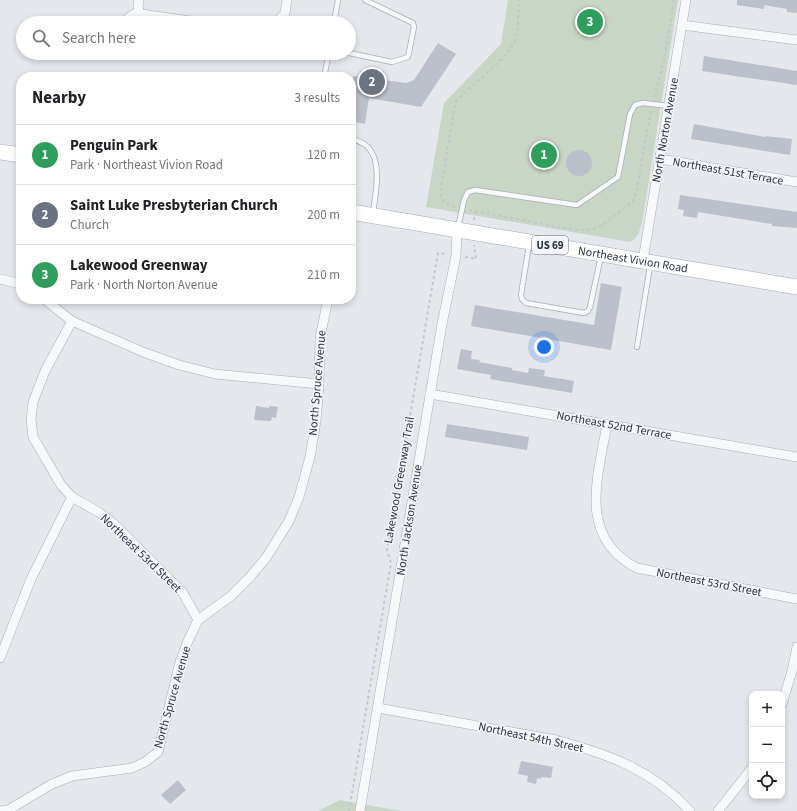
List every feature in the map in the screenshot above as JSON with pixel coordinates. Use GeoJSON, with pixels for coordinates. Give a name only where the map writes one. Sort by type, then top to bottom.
{"type":"FeatureCollection","features":[{"type":"Feature","properties":{"kind":"main road"},"geometry":{"type":"LineString","coordinates":[[0,152],[16,154]]}},
{"type":"Feature","properties":{"kind":"main road","name":"Northeast Vivion Road"},"geometry":{"type":"LineString","coordinates":[[356,213],[797,287]]}},
{"type":"Feature","properties":{"kind":"street"},"geometry":{"type":"LineString","coordinates":[[130,16],[138,10],[139,0]]}},
{"type":"Feature","properties":{"kind":"street"},"geometry":{"type":"LineString","coordinates":[[282,16],[285,13],[287,0]]}},
{"type":"Feature","properties":{"kind":"street","name":"North Norton Avenue"},"geometry":{"type":"LineString","coordinates":[[647,261],[660,159],[686,0]]}},
{"type":"Feature","properties":{"kind":"street"},"geometry":{"type":"LineString","coordinates":[[138,10],[142,14],[156,16]]}},
{"type":"Feature","properties":{"kind":"street"},"geometry":{"type":"LineString","coordinates":[[682,25],[797,40]]}},
{"type":"Feature","properties":{"kind":"street","name":"Northeast 51st Terrace"},"geometry":{"type":"LineString","coordinates":[[660,159],[797,182]]}},
{"type":"Feature","properties":{"kind":"street","name":"North Jackson Avenue"},"geometry":{"type":"LineString","coordinates":[[360,811],[442,324],[456,256],[457,230]]}},
{"type":"Feature","properties":{"kind":"street"},"geometry":{"type":"LineString","coordinates":[[0,279],[16,283]]}},
{"type":"Feature","properties":{"kind":"street"},"geometry":{"type":"LineString","coordinates":[[50,304],[72,321],[143,352],[179,364],[208,372],[319,384]]}},
{"type":"Feature","properties":{"kind":"street","name":"North Spruce Avenue"},"geometry":{"type":"LineString","coordinates":[[0,811],[8,810],[52,784],[72,776],[132,768],[145,762],[158,752],[180,662],[198,620],[231,596],[250,578],[266,558],[289,521],[299,497],[310,457],[316,421],[319,384],[320,338],[327,304]]}},
{"type":"Feature","properties":{"kind":"street","name":"Northeast 53rd Street"},"geometry":{"type":"LineString","coordinates":[[72,321],[45,370],[33,402],[31,419],[33,438],[61,485],[72,497],[100,513],[113,523],[183,593],[198,620]]}},
{"type":"Feature","properties":{"kind":"street","name":"Northeast 52nd Terrace"},"geometry":{"type":"LineString","coordinates":[[430,394],[797,457]]}},
{"type":"Feature","properties":{"kind":"street","name":"Northeast 53rd Street"},"geometry":{"type":"LineString","coordinates":[[607,424],[596,494],[596,509],[604,538],[624,560],[637,568],[797,599]]}},
{"type":"Feature","properties":{"kind":"street"},"geometry":{"type":"LineString","coordinates":[[0,658],[31,579],[72,497]]}},
{"type":"Feature","properties":{"kind":"street"},"geometry":{"type":"LineString","coordinates":[[785,694],[797,647]]}},
{"type":"Feature","properties":{"kind":"street","name":"Northeast 54th Street"},"geometry":{"type":"LineString","coordinates":[[378,708],[556,740],[582,747],[633,766],[666,788],[690,811]]}},
{"type":"Feature","properties":{"kind":"street"},"geometry":{"type":"LineString","coordinates":[[718,811],[749,772]]}},
{"type":"Feature","properties":{"kind":"lane"},"geometry":{"type":"LineString","coordinates":[[335,16],[338,0]]}},
{"type":"Feature","properties":{"kind":"lane"},"geometry":{"type":"LineString","coordinates":[[356,54],[392,62],[408,57],[414,28],[413,23],[365,0]]}},
{"type":"Feature","properties":{"kind":"lane"},"geometry":{"type":"LineString","coordinates":[[325,72],[328,60]]}},
{"type":"Feature","properties":{"kind":"lane"},"geometry":{"type":"LineString","coordinates":[[457,230],[464,200],[468,192],[475,190],[577,205],[618,177],[630,114],[635,105],[643,103],[669,106]]}},
{"type":"Feature","properties":{"kind":"lane"},"geometry":{"type":"LineString","coordinates":[[356,140],[367,146],[375,160],[377,180],[372,216]]}},
{"type":"Feature","properties":{"kind":"lane"},"geometry":{"type":"LineString","coordinates":[[530,242],[521,295],[522,299],[526,303],[534,305],[584,313],[588,311],[602,254]]}},
{"type":"Feature","properties":{"kind":"lane"},"geometry":{"type":"LineString","coordinates":[[638,347],[647,261]]}},
{"type":"Feature","properties":{"kind":"path"},"geometry":{"type":"LineString","coordinates":[[462,208],[449,205],[444,202],[441,196],[441,187],[454,109],[457,100],[502,59],[515,40],[520,0]]}},
{"type":"Feature","properties":{"kind":"path"},"geometry":{"type":"LineString","coordinates":[[475,211],[570,229],[587,230],[596,228],[607,222],[633,201],[636,192],[652,104],[664,60],[674,0]]}},
{"type":"Feature","properties":{"kind":"path","name":"Lakewood Greenway Trail"},"geometry":{"type":"LineString","coordinates":[[348,811],[391,563],[387,550],[438,253],[448,254]]}},
{"type":"Feature","properties":{"kind":"path"},"geometry":{"type":"LineString","coordinates":[[468,258],[476,259],[474,254]]}},
{"type":"Feature","properties":{"kind":"green space"},"geometry":{"type":"Polygon","coordinates":[[[508,0],[678,0],[642,223],[637,237],[630,242],[426,207],[444,103],[501,44],[508,0]]]}},
{"type":"Feature","properties":{"kind":"green space"},"geometry":{"type":"Polygon","coordinates":[[[340,800],[401,811],[318,811],[340,800]]]}},
{"type":"Feature","properties":{"kind":"building"},"geometry":{"type":"Polygon","coordinates":[[[737,0],[797,0],[797,13],[787,12],[787,9],[764,5],[764,9],[737,5],[737,0]]]}},
{"type":"Feature","properties":{"kind":"building"},"geometry":{"type":"Polygon","coordinates":[[[438,43],[456,54],[421,107],[369,98],[365,124],[356,122],[356,76],[406,83],[414,80],[438,43]]]}},
{"type":"Feature","properties":{"kind":"building"},"geometry":{"type":"Polygon","coordinates":[[[704,56],[797,71],[797,85],[702,71],[704,56]]]}},
{"type":"Feature","properties":{"kind":"building"},"geometry":{"type":"Polygon","coordinates":[[[694,124],[766,137],[792,139],[790,155],[691,139],[694,124]]]}},
{"type":"Feature","properties":{"kind":"building"},"geometry":{"type":"Polygon","coordinates":[[[579,150],[588,154],[592,163],[588,172],[579,176],[570,172],[566,163],[570,154],[579,150]]]}},
{"type":"Feature","properties":{"kind":"building"},"geometry":{"type":"Polygon","coordinates":[[[680,195],[797,212],[797,228],[772,226],[772,224],[698,212],[697,218],[683,216],[684,210],[678,209],[680,195]]]}},
{"type":"Feature","properties":{"kind":"building"},"geometry":{"type":"Polygon","coordinates":[[[601,283],[622,287],[611,350],[471,326],[475,305],[594,325],[601,283]]]}},
{"type":"Feature","properties":{"kind":"building"},"geometry":{"type":"Polygon","coordinates":[[[461,349],[472,351],[471,359],[480,360],[479,362],[512,368],[512,370],[528,373],[529,368],[545,370],[544,376],[574,381],[572,393],[490,379],[491,375],[457,369],[461,349]]]}},
{"type":"Feature","properties":{"kind":"building"},"geometry":{"type":"Polygon","coordinates":[[[256,406],[269,408],[269,406],[278,407],[276,418],[272,417],[271,421],[254,420],[256,406]]]}},
{"type":"Feature","properties":{"kind":"building"},"geometry":{"type":"Polygon","coordinates":[[[447,424],[529,437],[527,450],[445,437],[447,424]]]}},
{"type":"Feature","properties":{"kind":"building"},"geometry":{"type":"Polygon","coordinates":[[[521,761],[553,767],[551,778],[537,778],[536,784],[527,782],[528,776],[518,774],[521,761]]]}},
{"type":"Feature","properties":{"kind":"building"},"geometry":{"type":"Polygon","coordinates":[[[178,780],[186,790],[170,804],[161,795],[178,780]]]}},
{"type":"Feature","properties":{"kind":"place","name":"Lakewood Greenway"},"geometry":{"type":"Point","coordinates":[590,22]}},
{"type":"Feature","properties":{"kind":"place","name":"Saint Luke Presbyterian Church"},"geometry":{"type":"Point","coordinates":[372,82]}},
{"type":"Feature","properties":{"kind":"place","name":"Penguin Park"},"geometry":{"type":"Point","coordinates":[544,155]}}]}
